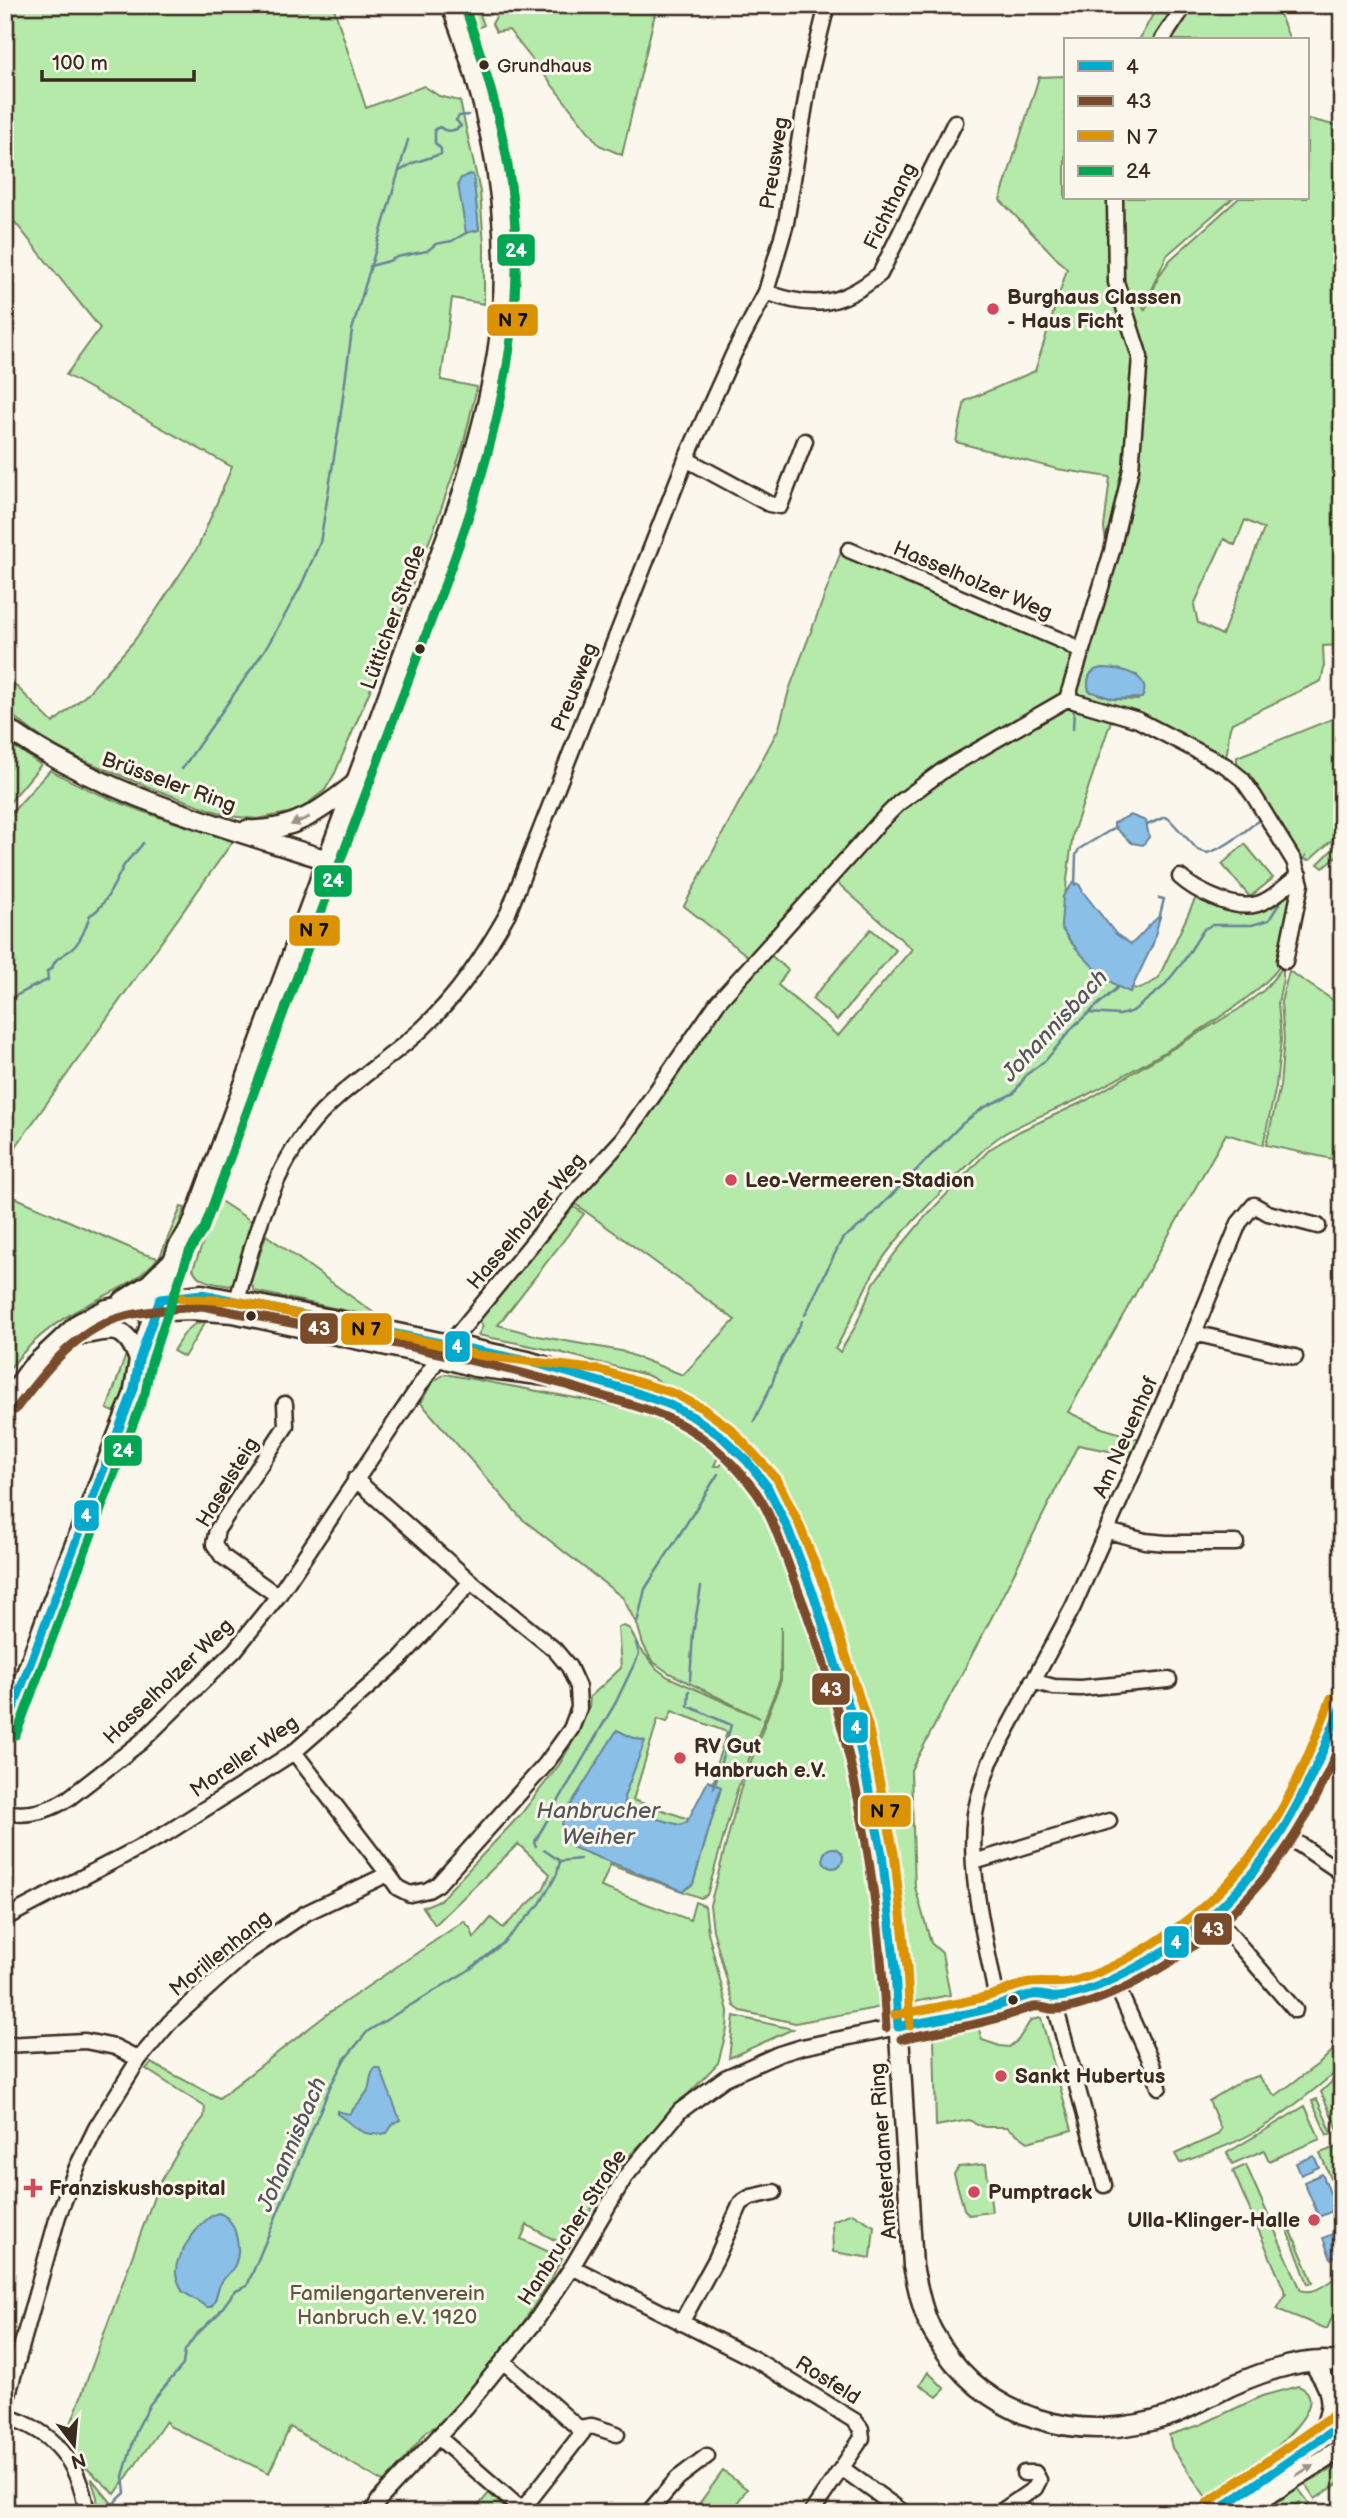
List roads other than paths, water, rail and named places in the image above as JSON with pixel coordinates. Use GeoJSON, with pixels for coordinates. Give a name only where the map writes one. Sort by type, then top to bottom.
{"type":"FeatureCollection","features":[{"type":"Feature","properties":{"kind":"main road","name":"Lütticher Straße"},"geometry":{"type":"LineString","coordinates":[[5,1731],[134,1389],[145,1370],[178,1247],[192,1225],[462,495],[491,390],[502,315],[503,225],[497,167],[485,110],[451,5]]}},
{"type":"Feature","properties":{"kind":"main road","name":"Brüsseler Ring"},"geometry":{"type":"LineString","coordinates":[[5,727],[35,748],[84,775],[168,810],[327,860]]}},
{"type":"Feature","properties":{"kind":"main road"},"geometry":{"type":"LineString","coordinates":[[226,829],[257,831],[282,828],[306,819],[356,783]]}},
{"type":"Feature","properties":{"kind":"main road","name":"Lütticher Straße"},"geometry":{"type":"LineString","coordinates":[[134,1389],[139,1360],[189,1249],[192,1225]]}},
{"type":"Feature","properties":{"kind":"main road"},"geometry":{"type":"LineString","coordinates":[[5,1404],[31,1368],[68,1337],[79,1323],[139,1292],[174,1259]]}},
{"type":"Feature","properties":{"kind":"main road"},"geometry":{"type":"LineString","coordinates":[[107,1310],[164,1305]]}},
{"type":"Feature","properties":{"kind":"main road"},"geometry":{"type":"LineString","coordinates":[[68,1337],[103,1322],[164,1305]]}},
{"type":"Feature","properties":{"kind":"main road","name":"Amsterdamer Ring"},"geometry":{"type":"LineString","coordinates":[[164,1305],[190,1310],[235,1307],[445,1351],[528,1361],[668,1404],[695,1418],[722,1437],[767,1486],[788,1529],[814,1595],[856,1729],[882,1854],[895,1968],[913,2266],[920,2300],[932,2330],[949,2357],[972,2381],[997,2402],[1012,2410],[1061,2426],[1097,2430],[1152,2422],[1176,2414],[1252,2377],[1327,2360],[1342,2363]]}},
{"type":"Feature","properties":{"kind":"main road"},"geometry":{"type":"LineString","coordinates":[[68,1337],[110,1328],[117,1330],[130,1338],[139,1360]]}},
{"type":"Feature","properties":{"kind":"main road","name":"Amsterdamer Ring"},"geometry":{"type":"LineString","coordinates":[[1293,2366],[1342,2379]]}},
{"type":"Feature","properties":{"kind":"main road"},"geometry":{"type":"LineString","coordinates":[[1318,2371],[1326,2382],[1332,2401],[1330,2416],[1318,2440]]}},
{"type":"Feature","properties":{"kind":"main road"},"geometry":{"type":"LineString","coordinates":[[1214,2513],[1342,2424]]}},
{"type":"Feature","properties":{"kind":"main road"},"geometry":{"type":"LineString","coordinates":[[1239,2513],[1339,2450]]}},
{"type":"Feature","properties":{"kind":"street","name":"Preusweg"},"geometry":{"type":"LineString","coordinates":[[235,1307],[275,1185],[306,1131],[348,1086],[422,1029],[469,979],[508,914],[686,458],[734,353],[766,292],[786,223],[810,74],[827,5]]}},
{"type":"Feature","properties":{"kind":"street"},"geometry":{"type":"LineString","coordinates":[[1163,38],[1185,5]]}},
{"type":"Feature","properties":{"kind":"street","name":"Fichthang"},"geometry":{"type":"LineString","coordinates":[[766,292],[792,302],[819,304],[843,298],[863,288],[880,274],[955,122]]}},
{"type":"Feature","properties":{"kind":"street"},"geometry":{"type":"LineString","coordinates":[[1115,200],[1116,282],[1140,356],[1131,469],[1112,551],[1067,699],[1138,720],[1242,779],[1294,861],[1299,875],[1299,896],[1285,961]]}},
{"type":"Feature","properties":{"kind":"street"},"geometry":{"type":"LineString","coordinates":[[686,458],[769,504],[780,506],[805,441]]}},
{"type":"Feature","properties":{"kind":"street","name":"Hasselholzer Weg"},"geometry":{"type":"LineString","coordinates":[[849,550],[1055,638],[1080,652]]}},
{"type":"Feature","properties":{"kind":"street","name":"Hasselholzer Weg"},"geometry":{"type":"LineString","coordinates":[[5,1812],[26,1814],[56,1806],[141,1742],[235,1650],[278,1596],[355,1479],[445,1351],[571,1196],[623,1139],[718,1002],[899,803],[945,769],[1067,699]]}},
{"type":"Feature","properties":{"kind":"street"},"geometry":{"type":"LineString","coordinates":[[1180,877],[1198,890],[1231,905],[1245,908],[1262,904],[1272,898],[1299,875]]}},
{"type":"Feature","properties":{"kind":"street","name":"Am Neuenhof"},"geometry":{"type":"LineString","coordinates":[[998,2006],[974,1862],[975,1814],[990,1762],[1073,1607],[1194,1333],[1239,1223],[1254,1205],[1268,1213],[1318,1226]]}},
{"type":"Feature","properties":{"kind":"street"},"geometry":{"type":"LineString","coordinates":[[1194,1333],[1296,1357]]}},
{"type":"Feature","properties":{"kind":"street","name":"Haselsteig"},"geometry":{"type":"LineString","coordinates":[[278,1596],[222,1556],[214,1544],[217,1530],[286,1426],[285,1404]]}},
{"type":"Feature","properties":{"kind":"street"},"geometry":{"type":"LineString","coordinates":[[293,1752],[398,1888],[410,1894],[428,1890],[438,1884],[545,1766],[571,1729],[579,1708],[578,1687],[569,1667],[555,1650],[471,1582],[355,1479]]}},
{"type":"Feature","properties":{"kind":"street"},"geometry":{"type":"LineString","coordinates":[[1108,1531],[1145,1541],[1166,1543],[1237,1543]]}},
{"type":"Feature","properties":{"kind":"street","name":"Moreller Weg"},"geometry":{"type":"LineString","coordinates":[[5,1918],[167,1833],[293,1752],[399,1660],[471,1582]]}},
{"type":"Feature","properties":{"kind":"street"},"geometry":{"type":"LineString","coordinates":[[1032,1681],[1080,1688],[1169,1680]]}},
{"type":"Feature","properties":{"kind":"street","name":"Hanbrucher Straße"},"geometry":{"type":"LineString","coordinates":[[372,2513],[379,2500],[505,2362],[536,2322],[625,2177],[680,2111],[725,2078],[779,2054],[998,2006],[1016,2008],[1043,2003],[1053,1997],[1080,1992],[1114,1980],[1171,1948],[1214,1916],[1253,1876],[1284,1834],[1337,1731],[1342,1702]]}},
{"type":"Feature","properties":{"kind":"street"},"geometry":{"type":"LineString","coordinates":[[974,1862],[1109,1821]]}},
{"type":"Feature","properties":{"kind":"street"},"geometry":{"type":"LineString","coordinates":[[1284,1834],[1342,1872]]}},
{"type":"Feature","properties":{"kind":"street","name":"Morillenhang"},"geometry":{"type":"LineString","coordinates":[[5,2405],[58,2217],[77,2167],[96,2128],[139,2059],[170,2022],[248,1952],[306,1913],[388,1874]]}},
{"type":"Feature","properties":{"kind":"street"},"geometry":{"type":"LineString","coordinates":[[1214,1916],[1295,2010]]}},
{"type":"Feature","properties":{"kind":"street"},"geometry":{"type":"LineString","coordinates":[[1114,1980],[1152,2064],[1158,2087]]}},
{"type":"Feature","properties":{"kind":"street"},"geometry":{"type":"LineString","coordinates":[[1053,1997],[1104,2185]]}},
{"type":"Feature","properties":{"kind":"street"},"geometry":{"type":"LineString","coordinates":[[5,2045],[85,2041],[115,2047],[139,2059]]}},
{"type":"Feature","properties":{"kind":"street"},"geometry":{"type":"LineString","coordinates":[[681,2323],[716,2259],[741,2203],[751,2197],[774,2192]]}},
{"type":"Feature","properties":{"kind":"street","name":"Rosfeld"},"geometry":{"type":"LineString","coordinates":[[572,2267],[769,2367],[855,2421],[862,2429],[862,2438],[811,2513]]}},
{"type":"Feature","properties":{"kind":"street"},"geometry":{"type":"LineString","coordinates":[[438,2437],[522,2512],[583,2432],[505,2362]]}},
{"type":"Feature","properties":{"kind":"street"},"geometry":{"type":"LineString","coordinates":[[5,2416],[38,2429],[58,2446],[77,2472],[87,2513]]}},
{"type":"Feature","properties":{"kind":"street"},"geometry":{"type":"LineString","coordinates":[[579,2428],[592,2426],[617,2434]]}},
{"type":"Feature","properties":{"kind":"street"},"geometry":{"type":"LineString","coordinates":[[648,2513],[678,2478],[706,2456]]}},
{"type":"Feature","properties":{"kind":"street"},"geometry":{"type":"LineString","coordinates":[[843,2469],[904,2513]]}},
{"type":"Feature","properties":{"kind":"street"},"geometry":{"type":"LineString","coordinates":[[999,2513],[1035,2488],[1039,2480],[1035,2473],[1024,2473]]}},
{"type":"Feature","properties":{"kind":"water"},"geometry":{"type":"Polygon","coordinates":[[[473,175],[479,230],[466,233],[458,184],[461,178],[473,175]]]}},
{"type":"Feature","properties":{"kind":"water"},"geometry":{"type":"Polygon","coordinates":[[[1103,668],[1126,671],[1139,678],[1144,690],[1142,698],[1113,699],[1089,691],[1090,675],[1103,668]]]}},
{"type":"Feature","properties":{"kind":"water"},"geometry":{"type":"Polygon","coordinates":[[[1130,815],[1146,821],[1149,837],[1143,845],[1132,843],[1114,827],[1114,823],[1130,815]]]}},
{"type":"Feature","properties":{"kind":"water"},"geometry":{"type":"Polygon","coordinates":[[[1073,883],[1079,884],[1116,934],[1131,944],[1160,916],[1153,944],[1130,992],[1111,982],[1091,965],[1061,927],[1063,896],[1073,883]]]}},
{"type":"Feature","properties":{"kind":"water","name":"Hanbrucher Weiher"},"geometry":{"type":"Polygon","coordinates":[[[617,1730],[645,1741],[624,1797],[628,1811],[680,1825],[687,1822],[708,1781],[721,1787],[693,1884],[683,1891],[572,1847],[563,1836],[565,1814],[617,1730]]]}},
{"type":"Feature","properties":{"kind":"water"},"geometry":{"type":"Polygon","coordinates":[[[833,1848],[840,1851],[843,1858],[840,1865],[833,1868],[826,1865],[823,1858],[826,1851],[833,1848]]]}},
{"type":"Feature","properties":{"kind":"water"},"geometry":{"type":"Polygon","coordinates":[[[375,2068],[380,2068],[400,2120],[394,2123],[387,2133],[370,2134],[359,2130],[337,2114],[337,2111],[349,2114],[368,2090],[375,2068]]]}},
{"type":"Feature","properties":{"kind":"water"},"geometry":{"type":"Polygon","coordinates":[[[1314,2156],[1319,2167],[1301,2175],[1296,2163],[1314,2156]]]}},
{"type":"Feature","properties":{"kind":"water"},"geometry":{"type":"Polygon","coordinates":[[[1322,2174],[1337,2209],[1319,2217],[1304,2182],[1322,2174]]]}},
{"type":"Feature","properties":{"kind":"water"},"geometry":{"type":"Polygon","coordinates":[[[218,2213],[233,2227],[238,2251],[235,2265],[220,2284],[211,2307],[207,2307],[182,2291],[176,2270],[191,2237],[205,2221],[218,2213]]]}},
{"type":"Feature","properties":{"kind":"water"},"geometry":{"type":"Polygon","coordinates":[[[1342,2230],[1342,2254],[1331,2259],[1323,2238],[1342,2230]]]}},
{"type":"Feature","properties":{"kind":"waterway"},"geometry":{"type":"LineString","coordinates":[[400,171],[413,163],[441,154],[441,149],[435,143],[435,129],[456,129],[461,126],[456,120],[459,116],[468,115]]}},
{"type":"Feature","properties":{"kind":"waterway"},"geometry":{"type":"LineString","coordinates":[[182,769],[268,645],[300,588],[320,543],[352,330],[408,140]]}},
{"type":"Feature","properties":{"kind":"waterway"},"geometry":{"type":"LineString","coordinates":[[370,266],[427,251],[436,244],[452,241],[466,233]]}},
{"type":"Feature","properties":{"kind":"waterway"},"geometry":{"type":"LineString","coordinates":[[1089,698],[1112,705]]}},
{"type":"Feature","properties":{"kind":"waterway"},"geometry":{"type":"LineString","coordinates":[[1073,729],[1074,708]]}},
{"type":"Feature","properties":{"kind":"waterway"},"geometry":{"type":"LineString","coordinates":[[1184,736],[1196,742]]}},
{"type":"Feature","properties":{"kind":"waterway"},"geometry":{"type":"LineString","coordinates":[[1254,784],[1264,798]]}},
{"type":"Feature","properties":{"kind":"waterway"},"geometry":{"type":"LineString","coordinates":[[1147,825],[1165,817],[1198,850],[1207,853],[1230,842],[1263,817]]}},
{"type":"Feature","properties":{"kind":"waterway"},"geometry":{"type":"LineString","coordinates":[[1075,885],[1076,855],[1079,849],[1116,827]]}},
{"type":"Feature","properties":{"kind":"waterway"},"geometry":{"type":"LineString","coordinates":[[5,1001],[48,980],[47,971],[78,943],[90,915],[104,901],[124,865],[143,843]]}},
{"type":"Feature","properties":{"kind":"waterway"},"geometry":{"type":"LineString","coordinates":[[1303,861],[1306,855]]}},
{"type":"Feature","properties":{"kind":"waterway"},"geometry":{"type":"LineString","coordinates":[[1089,1013],[1120,1015],[1133,1011],[1163,987],[1204,929],[1212,925],[1252,925],[1269,920],[1284,896]]}},
{"type":"Feature","properties":{"kind":"waterway","name":"Johannisbach"},"geometry":{"type":"LineString","coordinates":[[1159,898],[1164,899],[1159,919]]}},
{"type":"Feature","properties":{"kind":"waterway","name":"Johannisbach"},"geometry":{"type":"LineString","coordinates":[[805,1315],[842,1239],[865,1222],[962,1124],[983,1108],[1014,1093],[1027,1074],[1046,1060],[1074,1026],[1118,987]]}},
{"type":"Feature","properties":{"kind":"waterway","name":"Johannisbach"},"geometry":{"type":"LineString","coordinates":[[754,1421],[777,1368],[802,1321]]}},
{"type":"Feature","properties":{"kind":"waterway","name":"Johannisbach"},"geometry":{"type":"LineString","coordinates":[[637,1623],[645,1589],[718,1474]]}},
{"type":"Feature","properties":{"kind":"waterway"},"geometry":{"type":"LineString","coordinates":[[690,1680],[693,1634],[701,1587]]}},
{"type":"Feature","properties":{"kind":"waterway","name":"Johannisbach"},"geometry":{"type":"LineString","coordinates":[[536,1846],[534,1843],[616,1702],[639,1654],[636,1643]]}},
{"type":"Feature","properties":{"kind":"waterway"},"geometry":{"type":"LineString","coordinates":[[689,1691],[688,1706],[731,1725],[714,1788]]}},
{"type":"Feature","properties":{"kind":"waterway","name":"Johannisbach"},"geometry":{"type":"LineString","coordinates":[[111,2506],[125,2493],[123,2476],[137,2429],[150,2404],[183,2365],[185,2350],[195,2336],[218,2314],[234,2292],[247,2286],[330,2087],[344,2060],[368,2031],[469,1970],[502,1944],[540,1904],[557,1874],[560,1861],[544,1850]]}},
{"type":"Feature","properties":{"kind":"waterway"},"geometry":{"type":"LineString","coordinates":[[560,1861],[580,1859]]}},
{"type":"Feature","properties":{"kind":"place","name":"Grundhaus"},"geometry":{"type":"Point","coordinates":[484,65]}},
{"type":"Feature","properties":{"kind":"place","name":"Burghaus Classen - Haus Ficht"},"geometry":{"type":"Point","coordinates":[993,309]}},
{"type":"Feature","properties":{"kind":"place","name":"Leo-Vermeeren-Stadion"},"geometry":{"type":"Point","coordinates":[731,1180]}},
{"type":"Feature","properties":{"kind":"place","name":"RV Gut Hanbruch e.V."},"geometry":{"type":"Point","coordinates":[680,1758]}},
{"type":"Feature","properties":{"kind":"place","name":"Sankt Hubertus"},"geometry":{"type":"Point","coordinates":[1001,2076]}},
{"type":"Feature","properties":{"kind":"place","name":"Franziskushospital"},"geometry":{"type":"Point","coordinates":[33,2188]}},
{"type":"Feature","properties":{"kind":"place","name":"Pumptrack"},"geometry":{"type":"Point","coordinates":[974,2192]}},
{"type":"Feature","properties":{"kind":"place","name":"Ulla-Klinger-Halle"},"geometry":{"type":"Point","coordinates":[1314,2220]}},
{"type":"Feature","properties":{"kind":"park label","name":"Familengartenverein Hanbruch e.V. 1920"},"geometry":{"type":"Point","coordinates":[387,2305]}}]}
